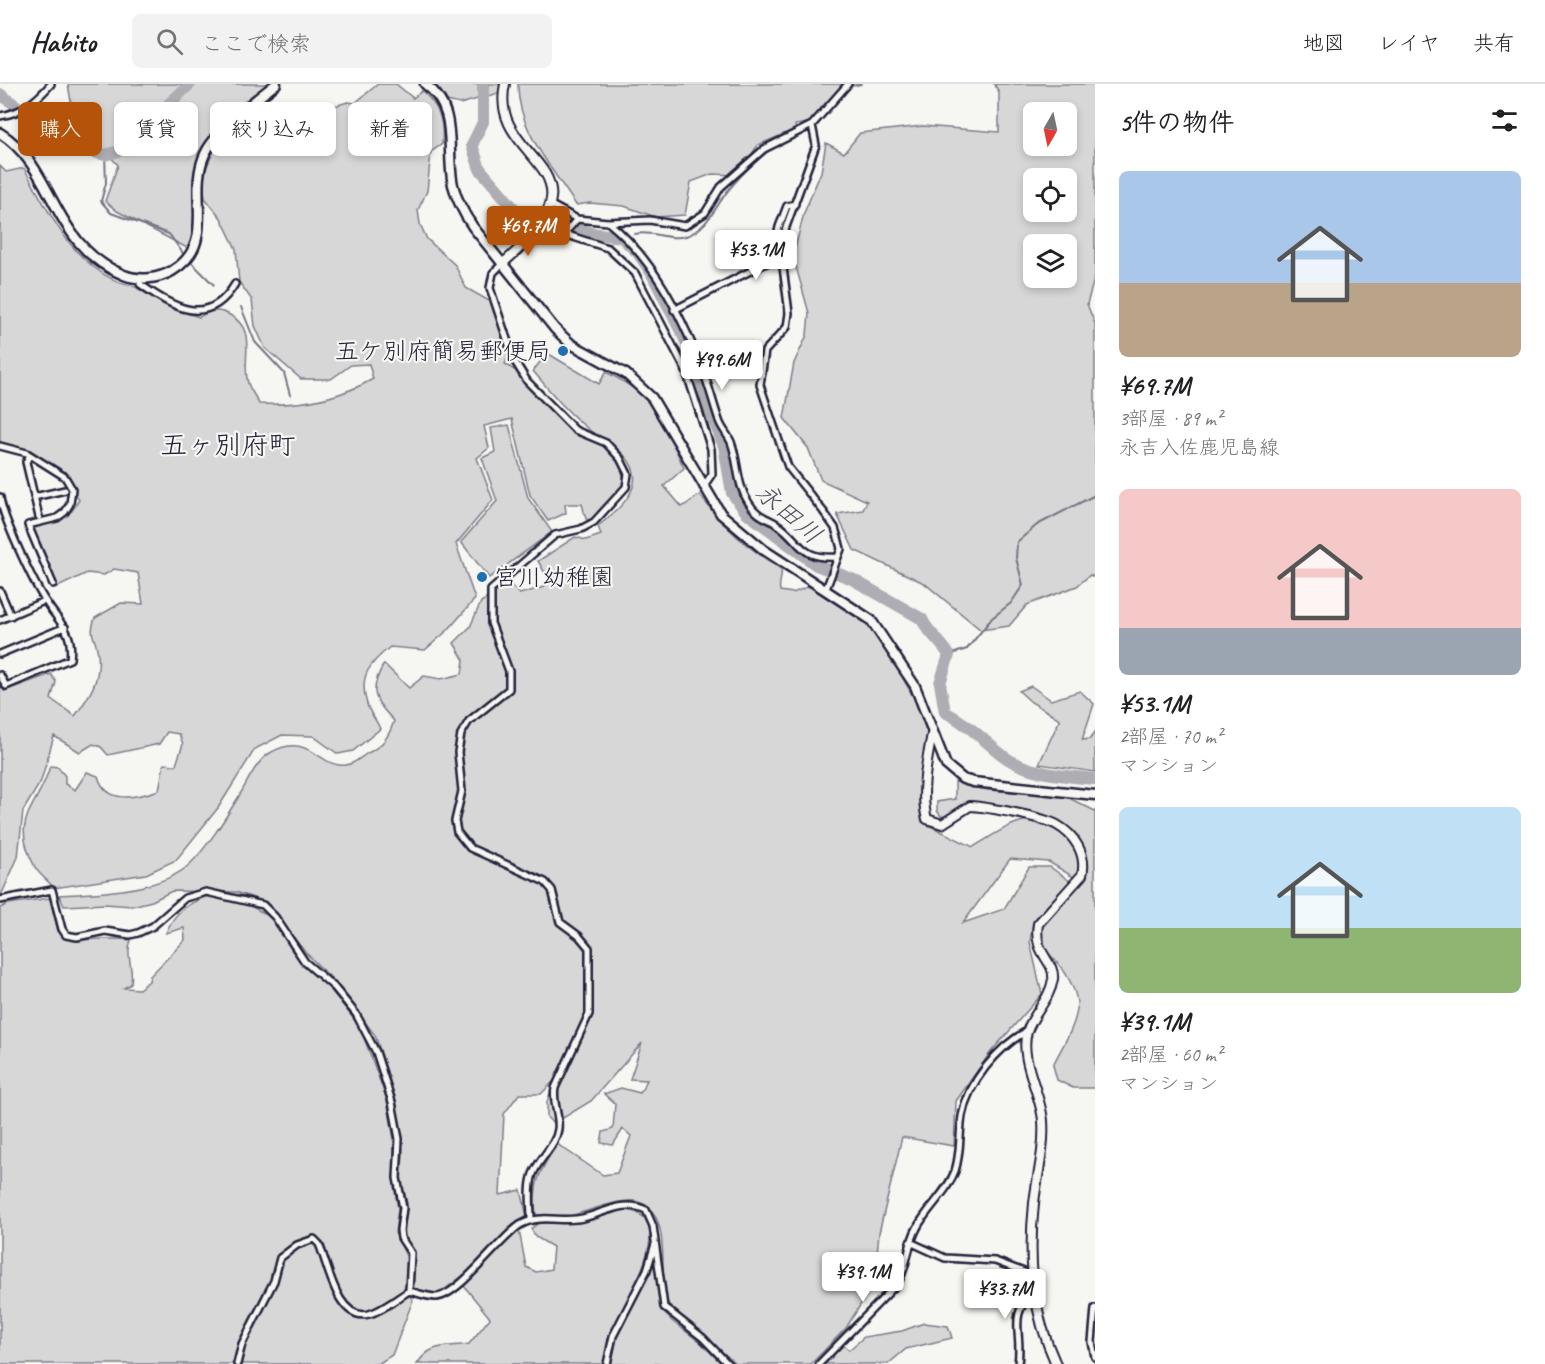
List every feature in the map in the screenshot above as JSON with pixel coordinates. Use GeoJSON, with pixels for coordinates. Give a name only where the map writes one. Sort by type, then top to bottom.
{"type":"FeatureCollection","features":[{"type":"Feature","properties":{"kind":"main road"},"geometry":{"type":"LineString","coordinates":[[0,133],[18,149],[79,245],[112,269],[144,278],[171,272],[188,257],[200,232],[198,177],[210,145],[276,84]]}},
{"type":"Feature","properties":{"kind":"main road"},"geometry":{"type":"LineString","coordinates":[[425,84],[438,97],[449,121],[451,173],[457,200],[463,213],[502,264],[555,329],[571,344],[626,374],[652,398],[721,514],[740,532],[827,585],[883,634],[918,693],[932,734],[946,765],[963,779],[994,786],[1095,795]]}},
{"type":"Feature","properties":{"kind":"street"},"geometry":{"type":"LineString","coordinates":[[0,116],[12,114],[27,107],[51,84]]}},
{"type":"Feature","properties":{"kind":"street"},"geometry":{"type":"LineString","coordinates":[[505,84],[503,98],[507,120],[546,174],[552,191],[547,215],[536,231],[493,273],[490,288],[514,360],[527,381],[575,430],[606,443],[626,468],[628,480],[626,486],[594,522],[555,535],[491,590],[491,622],[509,671],[509,689],[469,721],[461,734],[458,752],[463,780],[455,821],[463,842],[470,848],[545,882],[552,890],[560,922],[579,936],[589,948],[589,1014],[555,1088],[553,1097],[558,1128],[555,1139],[533,1174],[530,1195],[531,1220]]}},
{"type":"Feature","properties":{"kind":"street"},"geometry":{"type":"LineString","coordinates":[[550,206],[566,211],[575,221],[650,220],[677,227],[692,223],[705,213],[721,187],[764,149],[812,125],[848,84]]}},
{"type":"Feature","properties":{"kind":"street"},"geometry":{"type":"LineString","coordinates":[[812,125],[816,145],[786,227],[781,252],[789,313],[787,327],[770,342],[765,351],[760,385],[788,467],[835,528],[841,549],[827,585]]}},
{"type":"Feature","properties":{"kind":"street"},"geometry":{"type":"LineString","coordinates":[[674,310],[772,260],[779,227],[788,206],[795,204]]}},
{"type":"Feature","properties":{"kind":"street"},"geometry":{"type":"LineString","coordinates":[[575,221],[564,234],[608,248],[635,273],[686,371],[711,449],[712,474],[703,487]]}},
{"type":"Feature","properties":{"kind":"street"},"geometry":{"type":"LineString","coordinates":[[608,222],[631,241],[656,274],[701,364],[721,424],[730,439],[735,454],[739,485],[747,502],[758,515],[777,524],[808,554],[837,560]]}},
{"type":"Feature","properties":{"kind":"street"},"geometry":{"type":"LineString","coordinates":[[144,278],[140,284],[148,290],[165,301],[190,311],[201,311],[215,305],[228,295],[235,284]]}},
{"type":"Feature","properties":{"kind":"street"},"geometry":{"type":"LineString","coordinates":[[0,446],[30,455],[65,477],[72,489],[70,504],[65,512],[57,518],[28,525],[53,584]]}},
{"type":"Feature","properties":{"kind":"street"},"geometry":{"type":"LineString","coordinates":[[30,455],[26,462],[39,517]]}},
{"type":"Feature","properties":{"kind":"street"},"geometry":{"type":"LineString","coordinates":[[34,497],[65,490]]}},
{"type":"Feature","properties":{"kind":"street"},"geometry":{"type":"LineString","coordinates":[[0,496],[2,514],[44,601],[68,632],[70,659],[6,686],[0,675]]}},
{"type":"Feature","properties":{"kind":"street"},"geometry":{"type":"LineString","coordinates":[[0,591],[11,616]]}},
{"type":"Feature","properties":{"kind":"street"},"geometry":{"type":"LineString","coordinates":[[0,621],[44,601]]}},
{"type":"Feature","properties":{"kind":"street"},"geometry":{"type":"LineString","coordinates":[[0,654],[64,627]]}},
{"type":"Feature","properties":{"kind":"street"},"geometry":{"type":"LineString","coordinates":[[819,1364],[897,1284],[903,1275],[910,1242],[918,1226],[951,1180],[959,1153],[962,1113],[972,1090],[1003,1048],[1028,1031],[1050,992],[1053,976],[1037,946],[1038,924],[1082,875],[1085,865],[1083,855],[1069,834],[1055,824],[970,806],[942,824],[927,819],[924,810],[927,761],[932,734]]}},
{"type":"Feature","properties":{"kind":"street"},"geometry":{"type":"LineString","coordinates":[[0,900],[52,890],[62,929],[66,935],[77,937],[105,931],[138,933],[153,926],[185,898],[206,892],[250,901],[268,909],[305,962],[334,987],[357,1014],[376,1052],[392,1102],[399,1140],[397,1178],[403,1208],[400,1230],[401,1238],[411,1253],[409,1291]]}},
{"type":"Feature","properties":{"kind":"street"},"geometry":{"type":"LineString","coordinates":[[1028,1031],[1027,1055],[1039,1096],[1043,1128],[1034,1204],[1033,1291],[1045,1340],[1056,1364]]}},
{"type":"Feature","properties":{"kind":"street"},"geometry":{"type":"LineString","coordinates":[[237,1364],[242,1344],[274,1281],[280,1258],[305,1241],[314,1239],[319,1244],[337,1294],[343,1303],[358,1314],[369,1314],[409,1291],[435,1297],[442,1296],[471,1273],[520,1225],[531,1220],[569,1220],[627,1205],[640,1207],[648,1214],[655,1243],[664,1307],[703,1338],[728,1364]]}},
{"type":"Feature","properties":{"kind":"street"},"geometry":{"type":"LineString","coordinates":[[910,1242],[945,1258],[995,1261],[1032,1275]]}},
{"type":"Feature","properties":{"kind":"street"},"geometry":{"type":"LineString","coordinates":[[608,1364],[613,1336],[647,1270],[655,1243]]}},
{"type":"Feature","properties":{"kind":"street"},"geometry":{"type":"LineString","coordinates":[[1018,1364],[1020,1348],[1018,1310],[1033,1291]]}},
{"type":"Feature","properties":{"kind":"street"},"geometry":{"type":"LineString","coordinates":[[1095,1308],[1092,1342],[1095,1358]]}},
{"type":"Feature","properties":{"kind":"shaded area"},"geometry":{"type":"Polygon","coordinates":[[[68,84],[269,84],[248,102],[210,102],[210,140],[196,169],[193,185],[194,225],[187,248],[117,211],[105,201],[118,165],[102,148],[102,102],[71,102],[68,84]]]}},
{"type":"Feature","properties":{"kind":"shaded area"},"geometry":{"type":"Polygon","coordinates":[[[378,84],[396,84],[413,98],[422,91],[433,103],[437,109],[442,128],[442,144],[432,151],[432,102],[356,102],[378,84]]]}},
{"type":"Feature","properties":{"kind":"shaded area"},"geometry":{"type":"Polygon","coordinates":[[[433,84],[500,84],[499,93],[460,104],[447,101],[433,84]]]}},
{"type":"Feature","properties":{"kind":"shaded area"},"geometry":{"type":"Polygon","coordinates":[[[518,84],[845,84],[812,122],[795,125],[796,129],[758,145],[737,175],[712,174],[691,182],[685,215],[656,217],[624,206],[590,203],[576,205],[547,163],[530,133],[519,101],[518,84]]]}},
{"type":"Feature","properties":{"kind":"shaded area"},"geometry":{"type":"Polygon","coordinates":[[[994,84],[1095,84],[1095,276],[1087,304],[1095,324],[1095,578],[1090,575],[1077,586],[1027,605],[1009,626],[981,630],[924,583],[854,550],[837,514],[863,510],[867,501],[821,480],[808,448],[784,418],[794,363],[807,335],[809,313],[793,256],[804,213],[821,172],[826,143],[844,153],[860,133],[923,126],[999,132],[999,92],[994,84]]]}},
{"type":"Feature","properties":{"kind":"shaded area"},"geometry":{"type":"Polygon","coordinates":[[[348,102],[348,156],[431,156],[427,191],[418,210],[420,224],[427,239],[455,265],[466,288],[491,302],[509,355],[505,364],[519,373],[574,431],[599,441],[621,466],[625,486],[592,521],[586,519],[582,504],[565,504],[566,513],[548,521],[530,495],[512,419],[484,426],[489,448],[477,458],[493,500],[456,544],[475,599],[448,630],[425,650],[390,647],[372,665],[365,678],[365,694],[368,707],[380,729],[353,751],[338,754],[313,736],[282,735],[255,749],[218,808],[176,860],[146,874],[54,888],[35,867],[27,850],[24,836],[28,814],[50,766],[58,767],[65,776],[65,784],[75,790],[87,772],[98,776],[108,792],[123,797],[132,797],[159,790],[164,764],[176,765],[183,744],[179,734],[167,732],[159,744],[108,755],[101,747],[93,744],[80,752],[54,736],[41,781],[23,811],[18,857],[0,898],[0,681],[4,691],[51,674],[56,682],[51,699],[75,716],[89,695],[98,672],[98,654],[92,633],[95,618],[121,603],[143,604],[138,573],[114,569],[104,575],[87,573],[58,587],[33,529],[72,511],[79,500],[65,478],[47,461],[25,450],[0,443],[0,166],[6,172],[24,168],[61,232],[85,260],[100,272],[116,281],[135,287],[182,312],[199,317],[218,311],[239,321],[246,337],[248,383],[259,404],[289,404],[318,400],[346,392],[373,379],[369,364],[351,365],[331,379],[301,379],[265,348],[255,326],[252,300],[239,282],[236,249],[221,218],[205,198],[203,182],[212,156],[336,156],[336,105],[348,102]]]}},
{"type":"Feature","properties":{"kind":"shaded area"},"geometry":{"type":"Polygon","coordinates":[[[547,353],[599,384],[606,372],[637,391],[656,411],[684,468],[664,486],[682,507],[700,495],[737,536],[781,569],[780,591],[793,593],[809,586],[863,621],[883,643],[915,700],[927,733],[920,811],[922,822],[973,847],[1014,824],[1035,820],[1051,826],[1066,837],[1080,856],[1080,868],[1075,878],[1049,862],[1010,859],[963,923],[1004,909],[1029,867],[1050,867],[1070,881],[1033,921],[1030,942],[1042,994],[990,1053],[956,1101],[954,1146],[902,1137],[879,1233],[874,1283],[846,1328],[811,1364],[736,1364],[678,1314],[668,1303],[665,1291],[661,1233],[657,1220],[650,1209],[639,1202],[624,1201],[568,1216],[536,1215],[536,1186],[557,1144],[603,1175],[617,1173],[631,1136],[623,1129],[613,1145],[601,1143],[603,1132],[613,1129],[615,1104],[604,1094],[621,1088],[640,1093],[647,1080],[630,1079],[642,1043],[591,1101],[553,1124],[547,1117],[547,1102],[554,1081],[541,1094],[519,1094],[504,1114],[500,1195],[521,1190],[527,1216],[509,1228],[466,1273],[445,1289],[435,1293],[413,1288],[415,1253],[404,1236],[407,1203],[401,1180],[403,1155],[396,1100],[375,1035],[334,981],[305,952],[266,902],[236,892],[172,891],[152,901],[132,906],[105,904],[64,906],[59,895],[146,886],[178,873],[197,857],[209,842],[255,769],[270,753],[283,747],[295,746],[313,752],[337,765],[346,765],[376,748],[387,737],[394,721],[382,707],[376,695],[376,681],[384,664],[409,688],[424,676],[441,679],[462,674],[464,660],[454,643],[470,627],[481,602],[509,584],[520,594],[544,587],[549,580],[538,561],[575,537],[586,540],[601,535],[598,526],[627,499],[632,490],[634,472],[622,453],[579,421],[558,401],[533,371],[547,353]]]}},
{"type":"Feature","properties":{"kind":"shaded area"},"geometry":{"type":"Polygon","coordinates":[[[509,425],[528,498],[552,532],[489,578],[461,542],[497,501],[482,458],[495,452],[491,428],[509,425]]]}},
{"type":"Feature","properties":{"kind":"shaded area"},"geometry":{"type":"Polygon","coordinates":[[[1031,686],[1051,700],[1080,691],[1094,704],[1082,740],[1090,739],[1095,732],[1095,772],[1039,764],[1060,719],[1031,702],[1019,691],[1031,686]]]}},
{"type":"Feature","properties":{"kind":"shaded area"},"geometry":{"type":"Polygon","coordinates":[[[955,782],[988,790],[1065,796],[1095,811],[1095,1088],[1073,1088],[1057,1080],[1053,1065],[1074,1023],[1077,1004],[1075,992],[1069,980],[1043,947],[1040,936],[1044,922],[1086,875],[1085,855],[1077,838],[1063,826],[1046,816],[1026,810],[968,803],[949,817],[941,816],[937,811],[937,802],[955,799],[955,782]]]}},
{"type":"Feature","properties":{"kind":"shaded area"},"geometry":{"type":"Polygon","coordinates":[[[208,896],[245,903],[267,915],[276,923],[292,951],[331,990],[360,1027],[387,1100],[394,1139],[394,1185],[398,1209],[395,1233],[408,1260],[405,1290],[413,1300],[392,1355],[378,1364],[0,1364],[0,908],[8,904],[50,898],[58,931],[66,939],[131,940],[129,951],[131,984],[124,988],[139,989],[149,981],[150,976],[185,940],[184,928],[166,933],[173,919],[188,905],[208,896]]]}},
{"type":"Feature","properties":{"kind":"shaded area"},"geometry":{"type":"Polygon","coordinates":[[[625,1210],[642,1216],[649,1228],[649,1245],[635,1285],[610,1336],[604,1364],[417,1364],[434,1349],[469,1344],[490,1318],[464,1286],[519,1230],[526,1267],[536,1272],[551,1269],[553,1247],[536,1237],[531,1229],[538,1223],[578,1223],[625,1210]]]}},
{"type":"Feature","properties":{"kind":"shaded area"},"geometry":{"type":"Polygon","coordinates":[[[655,1259],[661,1310],[700,1342],[722,1364],[611,1364],[617,1337],[655,1259]]]}},
{"type":"Feature","properties":{"kind":"shaded area"},"geometry":{"type":"Polygon","coordinates":[[[924,1323],[948,1326],[952,1338],[906,1349],[888,1364],[825,1364],[843,1345],[849,1350],[864,1337],[902,1331],[924,1323]]]}},
{"type":"Feature","properties":{"kind":"waterway","name":"永田川"},"geometry":{"type":"LineString","coordinates":[[0,94],[32,117],[53,138],[68,146],[105,155],[126,149],[138,133],[190,84]]}},
{"type":"Feature","properties":{"kind":"waterway","name":"永田川"},"geometry":{"type":"LineString","coordinates":[[483,84],[483,122],[472,145],[480,169],[517,212],[563,222],[591,233],[621,237],[638,253],[651,272],[697,363],[706,401],[724,446],[732,493],[746,512],[816,565],[852,579],[922,619],[949,655],[940,683],[945,712],[967,726],[1001,754],[1022,766],[1046,773],[1095,779]]}},
{"type":"Feature","properties":{"kind":"waterway"},"geometry":{"type":"LineString","coordinates":[[845,91],[851,86],[861,84]]}},
{"type":"Feature","properties":{"kind":"waterway"},"geometry":{"type":"LineString","coordinates":[[817,125],[836,102]]}},
{"type":"Feature","properties":{"kind":"waterway"},"geometry":{"type":"LineString","coordinates":[[788,140],[810,130]]}},
{"type":"Feature","properties":{"kind":"waterway"},"geometry":{"type":"LineString","coordinates":[[635,234],[648,233],[680,237],[694,233],[706,222],[740,177],[775,146]]}},
{"type":"Feature","properties":{"kind":"waterway"},"geometry":{"type":"LineString","coordinates":[[105,155],[106,183],[101,201],[111,213],[169,234],[185,256]]}},
{"type":"Feature","properties":{"kind":"waterway"},"geometry":{"type":"LineString","coordinates":[[189,260],[214,285]]}},
{"type":"Feature","properties":{"kind":"waterway"},"geometry":{"type":"LineString","coordinates":[[241,307],[255,342],[284,373],[290,395]]}},
{"type":"Feature","properties":{"kind":"waterway"},"geometry":{"type":"LineString","coordinates":[[949,655],[967,649],[992,618],[1011,603],[1023,585],[1016,558],[1017,542],[1037,525],[1095,495]]}},
{"type":"Feature","properties":{"kind":"place","name":"五ケ別府簡易郵便局"},"geometry":{"type":"Point","coordinates":[563,351]}},
{"type":"Feature","properties":{"kind":"place","name":"宮川幼稚園"},"geometry":{"type":"Point","coordinates":[482,577]}},
{"type":"Feature","properties":{"kind":"district","name":"五ヶ別府町"},"geometry":{"type":"Point","coordinates":[228,445]}}]}
